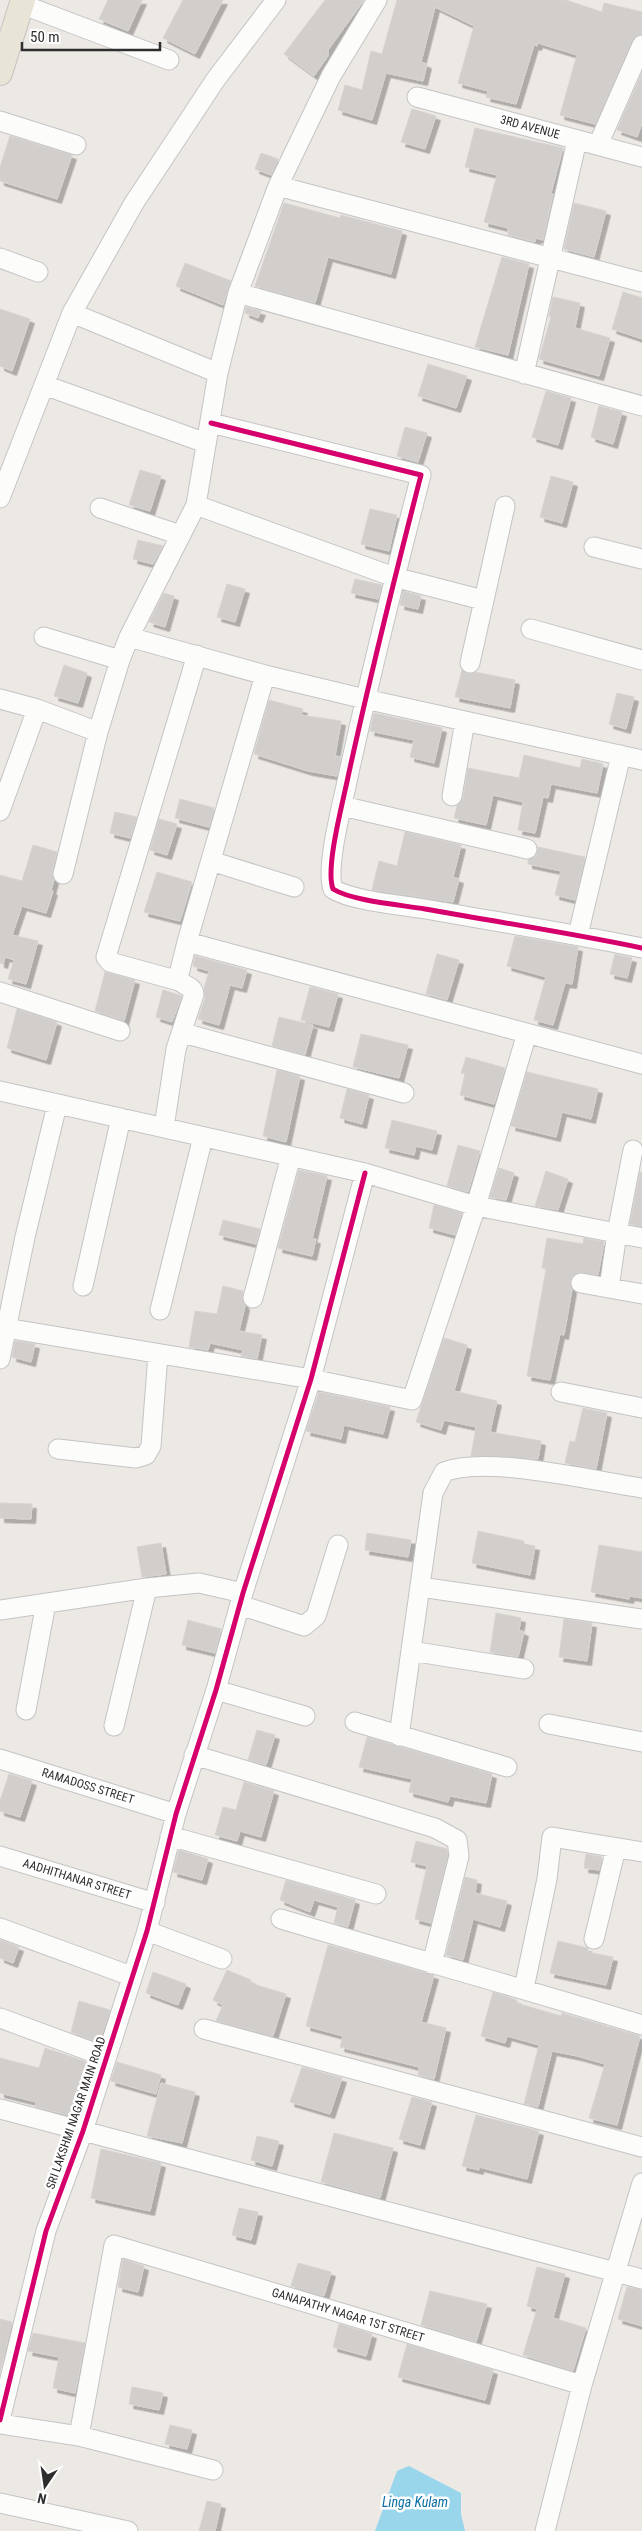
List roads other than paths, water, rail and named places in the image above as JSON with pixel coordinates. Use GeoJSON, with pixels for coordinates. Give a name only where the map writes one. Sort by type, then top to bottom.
{"type":"FeatureCollection","features":[{"type":"Feature","properties":{"kind":"main road"},"geometry":{"type":"LineString","coordinates":[[0,73],[22,2]]}},
{"type":"Feature","properties":{"kind":"street"},"geometry":{"type":"LineString","coordinates":[[0,498],[72,313],[134,203],[216,79],[276,0]]}},
{"type":"Feature","properties":{"kind":"street"},"geometry":{"type":"LineString","coordinates":[[63,874],[98,732],[120,660],[129,637],[196,505],[218,373],[238,293],[278,186],[331,76],[377,0]]}},
{"type":"Feature","properties":{"kind":"street"},"geometry":{"type":"LineString","coordinates":[[22,2],[169,60]]}},
{"type":"Feature","properties":{"kind":"street"},"geometry":{"type":"LineString","coordinates":[[598,145],[642,45]]}},
{"type":"Feature","properties":{"kind":"street","name":"3RD AVENUE"},"geometry":{"type":"LineString","coordinates":[[417,97],[642,157]]}},
{"type":"Feature","properties":{"kind":"street"},"geometry":{"type":"LineString","coordinates":[[0,121],[76,145]]}},
{"type":"Feature","properties":{"kind":"street"},"geometry":{"type":"LineString","coordinates":[[524,374],[577,140]]}},
{"type":"Feature","properties":{"kind":"street"},"geometry":{"type":"LineString","coordinates":[[278,186],[642,282]]}},
{"type":"Feature","properties":{"kind":"street"},"geometry":{"type":"LineString","coordinates":[[0,258],[38,272]]}},
{"type":"Feature","properties":{"kind":"street"},"geometry":{"type":"LineString","coordinates":[[238,293],[642,406]]}},
{"type":"Feature","properties":{"kind":"street"},"geometry":{"type":"LineString","coordinates":[[72,313],[218,373]]}},
{"type":"Feature","properties":{"kind":"street"},"geometry":{"type":"LineString","coordinates":[[44,385],[206,443]]}},
{"type":"Feature","properties":{"kind":"street"},"geometry":{"type":"LineString","coordinates":[[210,423],[421,476],[394,576],[342,806],[331,878],[333,889],[339,893],[642,948]]}},
{"type":"Feature","properties":{"kind":"street"},"geometry":{"type":"LineString","coordinates":[[196,505],[394,576],[483,600]]}},
{"type":"Feature","properties":{"kind":"street"},"geometry":{"type":"LineString","coordinates":[[470,663],[505,506]]}},
{"type":"Feature","properties":{"kind":"street"},"geometry":{"type":"LineString","coordinates":[[100,508],[180,535]]}},
{"type":"Feature","properties":{"kind":"street"},"geometry":{"type":"LineString","coordinates":[[594,547],[642,559]]}},
{"type":"Feature","properties":{"kind":"street"},"geometry":{"type":"LineString","coordinates":[[531,629],[642,660]]}},
{"type":"Feature","properties":{"kind":"street"},"geometry":{"type":"LineString","coordinates":[[44,637],[120,660]]}},
{"type":"Feature","properties":{"kind":"street"},"geometry":{"type":"LineString","coordinates":[[129,637],[265,675],[365,699],[642,760]]}},
{"type":"Feature","properties":{"kind":"street"},"geometry":{"type":"LineString","coordinates":[[164,1127],[176,1049],[183,1032],[194,992],[179,981],[110,962],[106,957],[197,655]]}},
{"type":"Feature","properties":{"kind":"street"},"geometry":{"type":"LineString","coordinates":[[179,981],[178,972],[265,675]]}},
{"type":"Feature","properties":{"kind":"street"},"geometry":{"type":"LineString","coordinates":[[0,699],[37,709],[98,732]]}},
{"type":"Feature","properties":{"kind":"street"},"geometry":{"type":"LineString","coordinates":[[0,811],[37,709]]}},
{"type":"Feature","properties":{"kind":"street"},"geometry":{"type":"LineString","coordinates":[[452,796],[465,721]]}},
{"type":"Feature","properties":{"kind":"street"},"geometry":{"type":"LineString","coordinates":[[578,935],[620,755]]}},
{"type":"Feature","properties":{"kind":"street"},"geometry":{"type":"LineString","coordinates":[[342,806],[527,849]]}},
{"type":"Feature","properties":{"kind":"street"},"geometry":{"type":"LineString","coordinates":[[211,862],[294,887]]}},
{"type":"Feature","properties":{"kind":"street"},"geometry":{"type":"LineString","coordinates":[[187,942],[642,1064]]}},
{"type":"Feature","properties":{"kind":"street"},"geometry":{"type":"LineString","coordinates":[[0,992],[120,1031]]}},
{"type":"Feature","properties":{"kind":"street"},"geometry":{"type":"LineString","coordinates":[[183,1032],[404,1093]]}},
{"type":"Feature","properties":{"kind":"street"},"geometry":{"type":"LineString","coordinates":[[6,1328],[311,1380],[412,1400],[476,1206],[527,1034]]}},
{"type":"Feature","properties":{"kind":"street"},"geometry":{"type":"LineString","coordinates":[[0,1091],[365,1173],[476,1206],[642,1238]]}},
{"type":"Feature","properties":{"kind":"street"},"geometry":{"type":"LineString","coordinates":[[0,1359],[25,1237],[57,1105]]}},
{"type":"Feature","properties":{"kind":"street"},"geometry":{"type":"LineString","coordinates":[[83,1286],[122,1118]]}},
{"type":"Feature","properties":{"kind":"street"},"geometry":{"type":"LineString","coordinates":[[160,1310],[203,1137]]}},
{"type":"Feature","properties":{"kind":"street"},"geometry":{"type":"LineString","coordinates":[[609,1288],[617,1233],[633,1150]]}},
{"type":"Feature","properties":{"kind":"street"},"geometry":{"type":"LineString","coordinates":[[253,1298],[290,1156]]}},
{"type":"Feature","properties":{"kind":"street","name":"SRI LAKSHMI NAGAR MAIN ROAD"},"geometry":{"type":"LineString","coordinates":[[0,2420],[46,2231],[83,2131],[131,1976],[147,1931],[176,1814],[216,1690],[241,1599],[311,1380],[365,1173]]}},
{"type":"Feature","properties":{"kind":"street"},"geometry":{"type":"LineString","coordinates":[[581,1284],[642,1294]]}},
{"type":"Feature","properties":{"kind":"street"},"geometry":{"type":"LineString","coordinates":[[58,1450],[136,1458],[146,1455],[150,1446],[158,1354]]}},
{"type":"Feature","properties":{"kind":"street"},"geometry":{"type":"LineString","coordinates":[[561,1392],[642,1408]]}},
{"type":"Feature","properties":{"kind":"street"},"geometry":{"type":"LineString","coordinates":[[399,1736],[433,1493],[436,1482],[444,1472],[460,1466],[503,1467],[642,1488]]}},
{"type":"Feature","properties":{"kind":"street"},"geometry":{"type":"LineString","coordinates":[[0,1610],[147,1588],[199,1583],[304,1626],[316,1616],[338,1545]]}},
{"type":"Feature","properties":{"kind":"street"},"geometry":{"type":"LineString","coordinates":[[420,1587],[642,1619]]}},
{"type":"Feature","properties":{"kind":"street"},"geometry":{"type":"LineString","coordinates":[[114,1726],[147,1588]]}},
{"type":"Feature","properties":{"kind":"street"},"geometry":{"type":"LineString","coordinates":[[26,1710],[46,1603]]}},
{"type":"Feature","properties":{"kind":"street"},"geometry":{"type":"LineString","coordinates":[[411,1651],[524,1669]]}},
{"type":"Feature","properties":{"kind":"street"},"geometry":{"type":"LineString","coordinates":[[216,1690],[305,1716]]}},
{"type":"Feature","properties":{"kind":"street"},"geometry":{"type":"LineString","coordinates":[[355,1722],[507,1767]]}},
{"type":"Feature","properties":{"kind":"street"},"geometry":{"type":"LineString","coordinates":[[549,1724],[642,1742]]}},
{"type":"Feature","properties":{"kind":"street"},"geometry":{"type":"LineString","coordinates":[[194,1755],[434,1828],[457,1840],[458,1856],[432,1964]]}},
{"type":"Feature","properties":{"kind":"street","name":"RAMADOSS STREET"},"geometry":{"type":"LineString","coordinates":[[0,1759],[176,1814]]}},
{"type":"Feature","properties":{"kind":"street"},"geometry":{"type":"LineString","coordinates":[[170,1836],[376,1894]]}},
{"type":"Feature","properties":{"kind":"street"},"geometry":{"type":"LineString","coordinates":[[524,1988],[547,1879],[552,1837],[642,1852]]}},
{"type":"Feature","properties":{"kind":"street"},"geometry":{"type":"LineString","coordinates":[[594,1939],[616,1848]]}},
{"type":"Feature","properties":{"kind":"street","name":"AADHITHANAR STREET"},"geometry":{"type":"LineString","coordinates":[[0,1856],[155,1903]]}},
{"type":"Feature","properties":{"kind":"street"},"geometry":{"type":"LineString","coordinates":[[281,1919],[432,1964],[524,1988],[642,2025]]}},
{"type":"Feature","properties":{"kind":"street"},"geometry":{"type":"LineString","coordinates":[[0,1928],[131,1976]]}},
{"type":"Feature","properties":{"kind":"street"},"geometry":{"type":"LineString","coordinates":[[147,1931],[222,1959]]}},
{"type":"Feature","properties":{"kind":"street"},"geometry":{"type":"LineString","coordinates":[[0,2018],[106,2057]]}},
{"type":"Feature","properties":{"kind":"street"},"geometry":{"type":"LineString","coordinates":[[204,2028],[642,2147]]}},
{"type":"Feature","properties":{"kind":"street"},"geometry":{"type":"LineString","coordinates":[[0,2109],[642,2279]]}},
{"type":"Feature","properties":{"kind":"street"},"geometry":{"type":"LineString","coordinates":[[552,2530],[582,2385],[642,2183]]}},
{"type":"Feature","properties":{"kind":"street","name":"GANAPATHY NAGAR 1ST STREET"},"geometry":{"type":"LineString","coordinates":[[79,2436],[114,2245],[582,2385]]}},
{"type":"Feature","properties":{"kind":"street"},"geometry":{"type":"LineString","coordinates":[[0,2424],[79,2436],[213,2470]]}},
{"type":"Feature","properties":{"kind":"street"},"geometry":{"type":"LineString","coordinates":[[0,2503],[128,2531]]}},
{"type":"Feature","properties":{"kind":"water","name":"Linga Kulam"},"geometry":{"type":"Polygon","coordinates":[[[409,2466],[461,2493],[461,2514],[465,2531],[375,2531],[397,2471],[409,2466]]]}}]}
